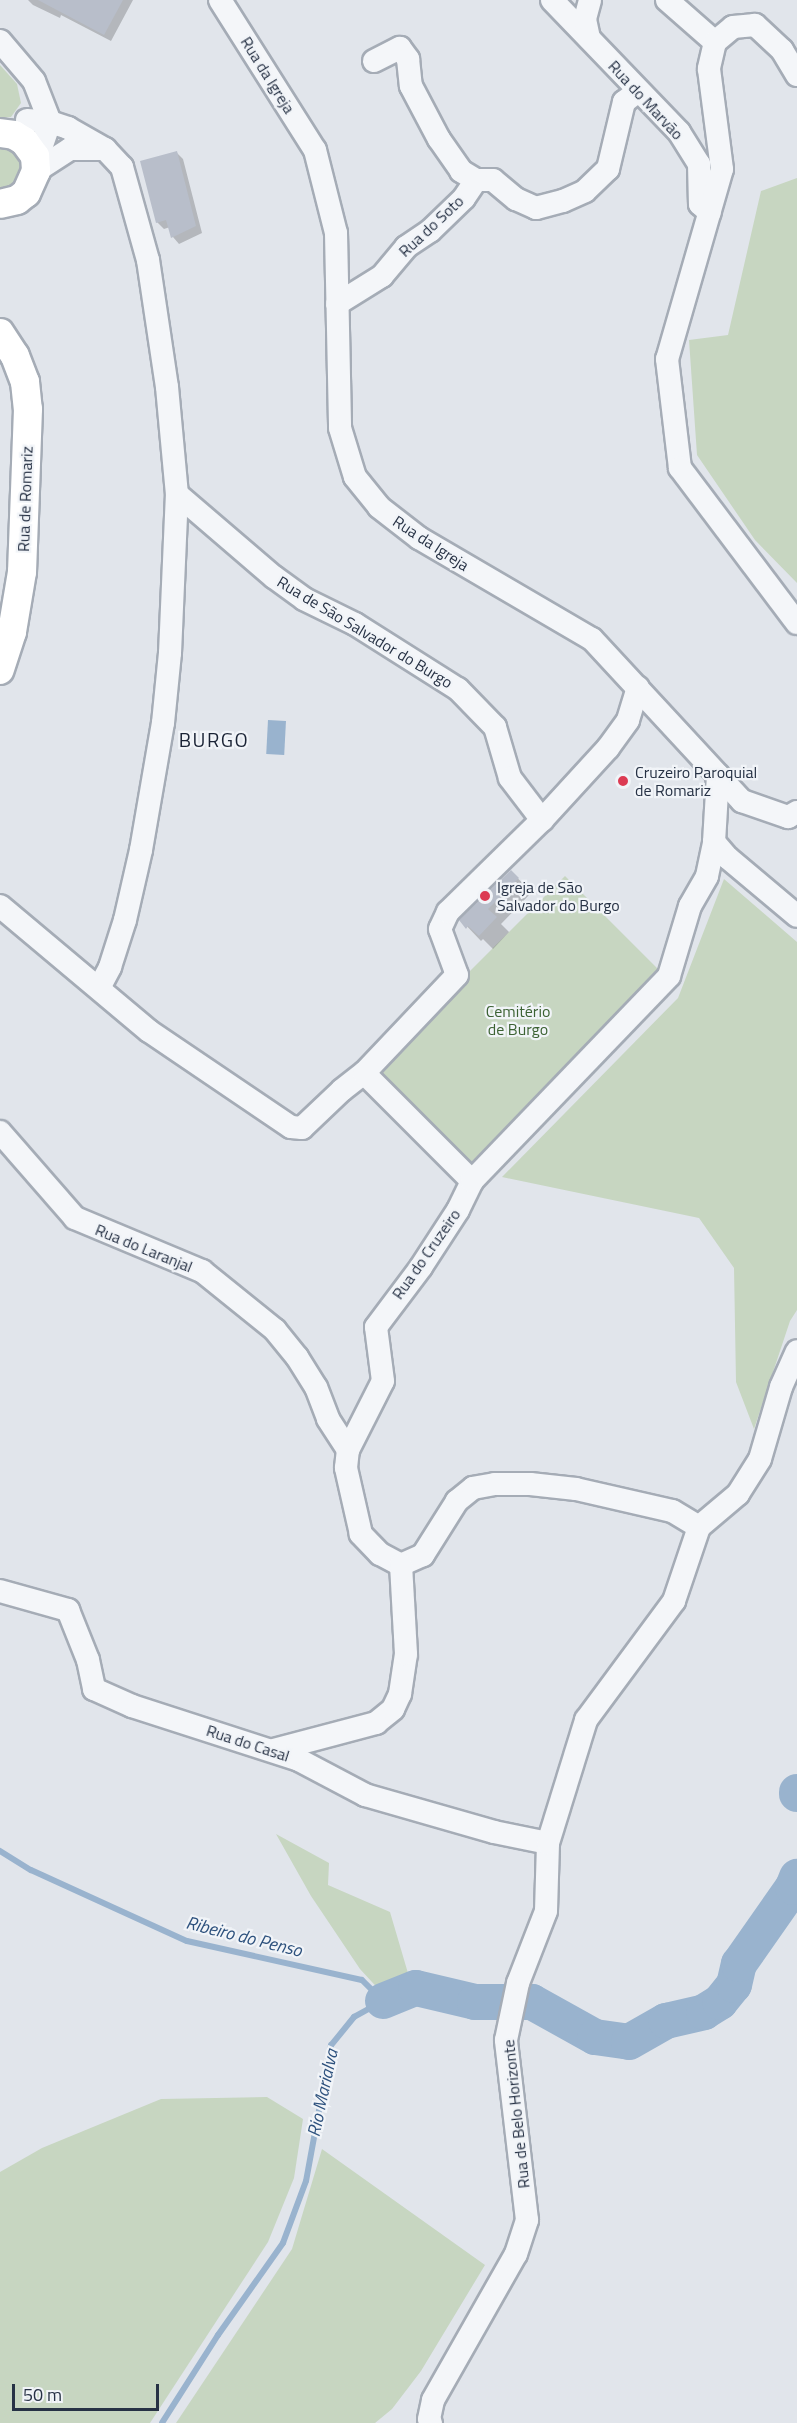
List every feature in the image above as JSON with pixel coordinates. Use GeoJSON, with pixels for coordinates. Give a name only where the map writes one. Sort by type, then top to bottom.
{"type":"FeatureCollection","features":[{"type":"Feature","properties":{"kind":"main road"},"geometry":{"type":"LineString","coordinates":[[0,224],[8,202],[26,193],[35,164],[24,141],[14,129]]}},
{"type":"Feature","properties":{"kind":"main road","name":"Rua de Romariz"},"geometry":{"type":"LineString","coordinates":[[0,333],[15,356],[25,382],[28,409],[22,572],[12,632],[0,670]]}},
{"type":"Feature","properties":{"kind":"street","name":"Rua da Igreja"},"geometry":{"type":"LineString","coordinates":[[220,0],[315,150],[336,233],[340,428],[355,477],[380,507],[418,538],[592,639],[742,801],[788,817],[797,812]]}},
{"type":"Feature","properties":{"kind":"street","name":"Rua do Marvão"},"geometry":{"type":"LineString","coordinates":[[552,0],[638,92],[679,132],[699,164],[700,204],[710,213]]}},
{"type":"Feature","properties":{"kind":"street"},"geometry":{"type":"LineString","coordinates":[[589,38],[585,19],[590,0]]}},
{"type":"Feature","properties":{"kind":"street"},"geometry":{"type":"LineString","coordinates":[[668,0],[715,42]]}},
{"type":"Feature","properties":{"kind":"street"},"geometry":{"type":"LineString","coordinates":[[797,75],[782,50],[755,25],[733,27],[715,42],[710,69],[722,169],[667,359],[680,468],[797,622]]}},
{"type":"Feature","properties":{"kind":"street"},"geometry":{"type":"LineString","coordinates":[[0,41],[34,81],[50,122],[35,164]]}},
{"type":"Feature","properties":{"kind":"street"},"geometry":{"type":"LineString","coordinates":[[374,61],[400,48],[408,59],[411,86],[439,140],[461,171],[476,180]]}},
{"type":"Feature","properties":{"kind":"street"},"geometry":{"type":"LineString","coordinates":[[14,129],[34,104],[34,81]]}},
{"type":"Feature","properties":{"kind":"street","name":"Rua do Soto"},"geometry":{"type":"LineString","coordinates":[[338,304],[382,276],[406,247],[430,231],[464,198],[476,180],[494,180],[516,199],[536,208],[563,201],[585,190],[608,169],[624,102],[638,92]]}},
{"type":"Feature","properties":{"kind":"street"},"geometry":{"type":"LineString","coordinates":[[14,129],[50,122],[68,128],[105,149],[122,167],[148,260],[167,387],[177,494],[170,653],[163,723],[141,850],[125,920],[110,967],[99,988]]}},
{"type":"Feature","properties":{"kind":"street"},"geometry":{"type":"LineString","coordinates":[[35,164],[70,149],[105,149]]}},
{"type":"Feature","properties":{"kind":"street","name":"Rua de São Salvador do Burgo"},"geometry":{"type":"LineString","coordinates":[[177,494],[274,577],[304,599],[355,624],[458,689],[495,727],[510,778],[542,820]]}},
{"type":"Feature","properties":{"kind":"street"},"geometry":{"type":"LineString","coordinates":[[2,907],[149,1031],[291,1127],[302,1128],[342,1090],[364,1073],[457,975],[440,929],[448,912],[542,820],[608,748],[628,720],[638,688]]}},
{"type":"Feature","properties":{"kind":"street","name":"Rua do Cruzeiro"},"geometry":{"type":"LineString","coordinates":[[401,1565],[380,1554],[362,1534],[346,1468],[348,1450],[383,1381],[376,1327],[421,1267],[458,1210],[472,1181],[669,976],[690,906],[707,876],[714,842],[718,775]]}},
{"type":"Feature","properties":{"kind":"street"},"geometry":{"type":"LineString","coordinates":[[714,842],[728,858],[797,916]]}},
{"type":"Feature","properties":{"kind":"street"},"geometry":{"type":"LineString","coordinates":[[364,1073],[472,1181]]}},
{"type":"Feature","properties":{"kind":"street","name":"Rua do Laranjal"},"geometry":{"type":"LineString","coordinates":[[0,1132],[75,1218],[202,1271],[275,1330],[297,1357],[316,1387],[328,1419],[348,1450]]}},
{"type":"Feature","properties":{"kind":"street"},"geometry":{"type":"LineString","coordinates":[[273,1751],[376,1723],[393,1709],[400,1694],[406,1654],[401,1565],[423,1555],[457,1502],[473,1488],[495,1484],[576,1489],[672,1511],[699,1527],[738,1494],[760,1459],[781,1387],[797,1351]]}},
{"type":"Feature","properties":{"kind":"street","name":"Rua de Belo Horizonte"},"geometry":{"type":"LineString","coordinates":[[431,2423],[429,2419],[433,2400],[516,2254],[527,2220],[506,2040],[518,1983],[546,1911],[548,1843],[586,1720],[674,1601],[699,1527]]}},
{"type":"Feature","properties":{"kind":"street","name":"Rua do Casal"},"geometry":{"type":"LineString","coordinates":[[0,1591],[68,1610],[88,1660],[94,1689],[132,1706],[299,1760],[364,1795],[494,1832],[548,1843]]}},
{"type":"Feature","properties":{"kind":"green space"},"geometry":{"type":"Polygon","coordinates":[[[0,65],[17,84],[21,103],[11,117],[0,118],[0,65]]]}},
{"type":"Feature","properties":{"kind":"green space"},"geometry":{"type":"Polygon","coordinates":[[[0,145],[8,146],[24,162],[20,184],[0,193],[0,145]]]}},
{"type":"Feature","properties":{"kind":"green space"},"geometry":{"type":"Polygon","coordinates":[[[797,178],[797,583],[755,540],[697,455],[689,340],[728,335],[761,191],[797,178]]]}},
{"type":"Feature","properties":{"kind":"green space","name":"Cemitério de Burgo"},"geometry":{"type":"Polygon","coordinates":[[[565,876],[661,972],[469,1164],[373,1068],[565,876]]]}},
{"type":"Feature","properties":{"kind":"green space"},"geometry":{"type":"Polygon","coordinates":[[[724,879],[797,942],[797,1310],[790,1321],[754,1429],[736,1382],[734,1268],[699,1218],[502,1177],[678,998],[724,879]]]}},
{"type":"Feature","properties":{"kind":"green space"},"geometry":{"type":"Polygon","coordinates":[[[276,1834],[329,1863],[328,1885],[390,1912],[410,1980],[383,1994],[360,1969],[311,1896],[276,1834]]]}},
{"type":"Feature","properties":{"kind":"green space"},"geometry":{"type":"Polygon","coordinates":[[[267,2097],[303,2119],[294,2178],[268,2242],[150,2423],[0,2423],[0,2172],[42,2148],[161,2099],[267,2097]]]}},
{"type":"Feature","properties":{"kind":"green space"},"geometry":{"type":"Polygon","coordinates":[[[322,2149],[485,2265],[421,2371],[392,2409],[375,2423],[176,2423],[292,2249],[322,2149]]]}},
{"type":"Feature","properties":{"kind":"water"},"geometry":{"type":"Polygon","coordinates":[[[268,720],[286,721],[284,755],[266,754],[268,720]]]}},
{"type":"Feature","properties":{"kind":"building"},"geometry":{"type":"Polygon","coordinates":[[[38,0],[123,0],[104,35],[38,0]]]}},
{"type":"Feature","properties":{"kind":"building"},"geometry":{"type":"Polygon","coordinates":[[[177,151],[196,226],[171,238],[166,220],[156,223],[140,161],[177,151]]]}},
{"type":"Feature","properties":{"kind":"building","name":"Igreja de São Salvador do Burgo"},"geometry":{"type":"Polygon","coordinates":[[[511,870],[519,878],[488,909],[497,917],[479,936],[468,926],[466,929],[459,920],[511,870]]]}},
{"type":"Feature","properties":{"kind":"waterway","name":"Rio Marialva"},"geometry":{"type":"LineString","coordinates":[[0,1851],[31,1870],[187,1941],[362,1980],[383,2001],[354,2017],[331,2045],[306,2181],[283,2243],[218,2335],[162,2423]]}},
{"type":"Feature","properties":{"kind":"waterway","name":"Rio Marialva"},"geometry":{"type":"LineString","coordinates":[[383,2001],[416,1988],[475,2002],[532,2002],[595,2037],[629,2042],[666,2021],[704,2012],[720,2002],[734,1985],[739,1964],[793,1887],[797,1877]]}},
{"type":"Feature","properties":{"kind":"place","name":"Cruzeiro Paroquial de Romariz"},"geometry":{"type":"Point","coordinates":[623,781]}},
{"type":"Feature","properties":{"kind":"place","name":"Igreja de São Salvador do Burgo"},"geometry":{"type":"Point","coordinates":[485,896]}},
{"type":"Feature","properties":{"kind":"district","name":"BURGO"},"geometry":{"type":"Point","coordinates":[214,739]}},
{"type":"Feature","properties":{"kind":"water label","name":"Ribeiro do Penso"},"geometry":{"type":"Point","coordinates":[244,1937]}}]}
